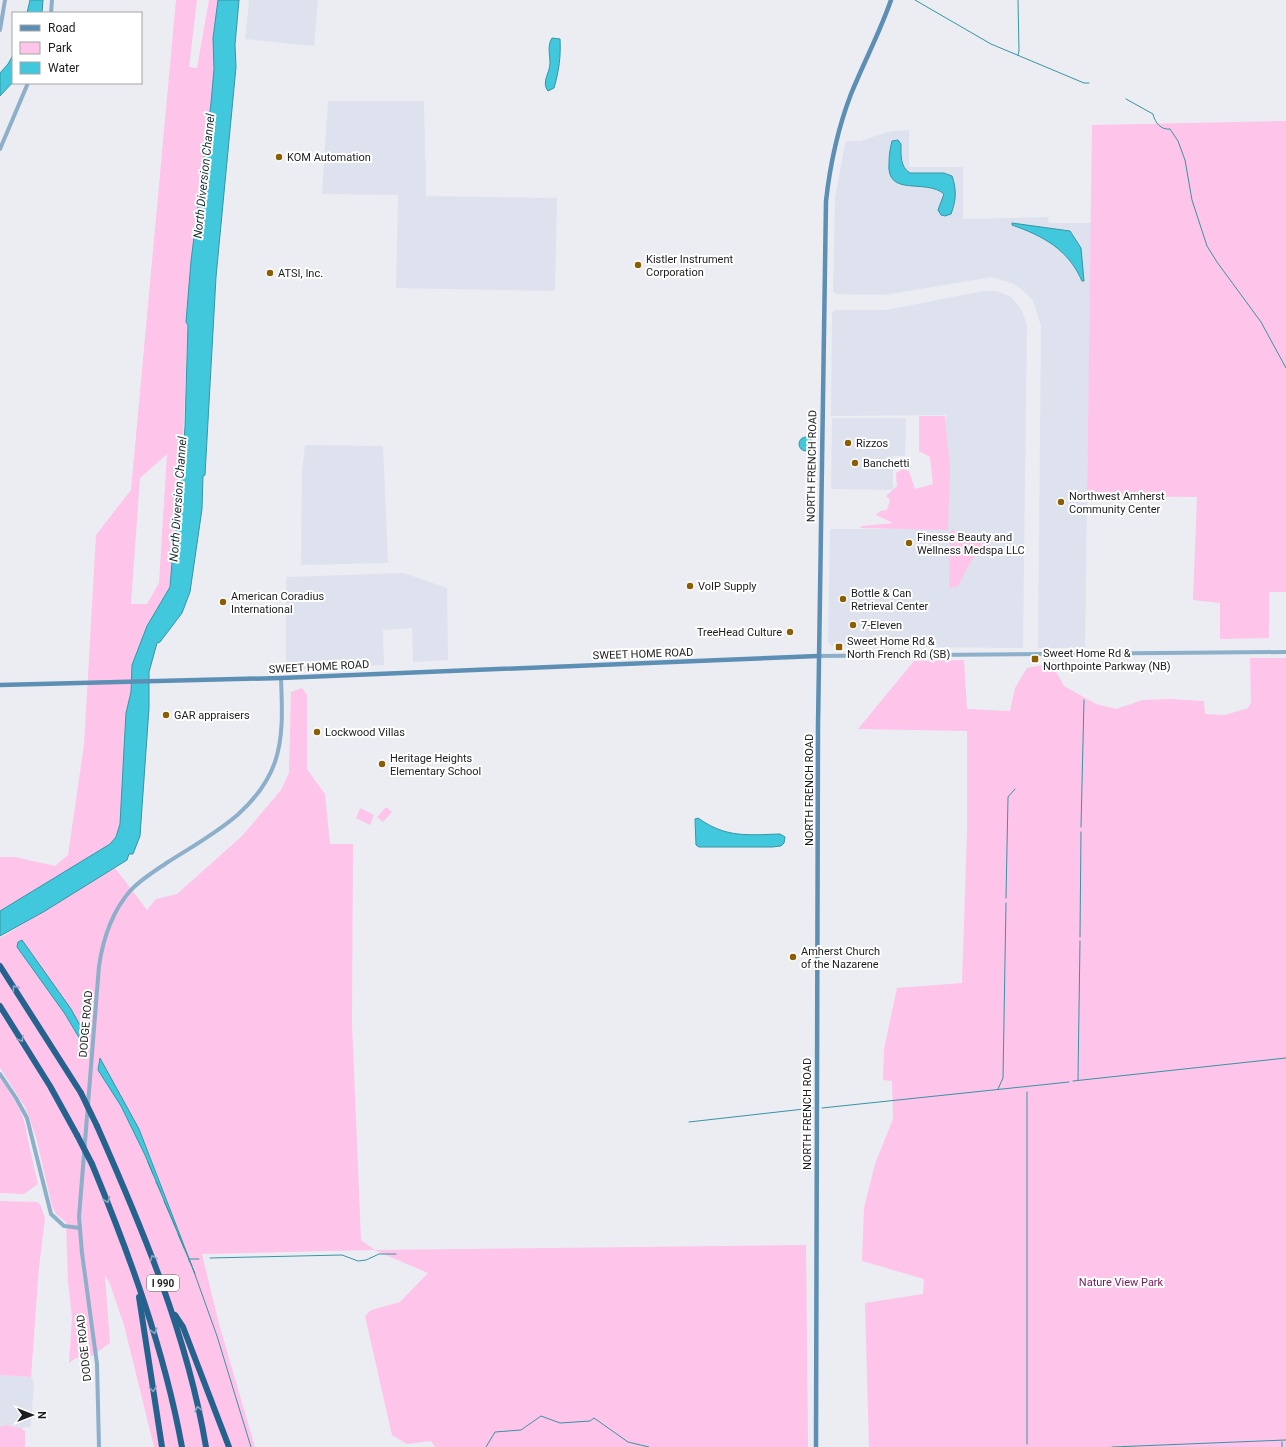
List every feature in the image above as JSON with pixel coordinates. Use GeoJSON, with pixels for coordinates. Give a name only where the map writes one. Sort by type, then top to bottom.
{"type":"FeatureCollection","features":[{"type":"Feature","properties":{"kind":"highway","name":"I 990"},"geometry":{"type":"LineString","coordinates":[[0,966],[80,1093],[97,1126],[139,1222],[170,1305],[183,1348],[206,1447]]}},
{"type":"Feature","properties":{"kind":"highway","name":"I 990"},"geometry":{"type":"LineString","coordinates":[[0,1006],[50,1086],[92,1164],[126,1247],[153,1328],[182,1447]]}},
{"type":"Feature","properties":{"kind":"highway"},"geometry":{"type":"LineString","coordinates":[[137,1281],[162,1447]]}},
{"type":"Feature","properties":{"kind":"highway"},"geometry":{"type":"LineString","coordinates":[[170,1305],[183,1327],[229,1447]]}},
{"type":"Feature","properties":{"kind":"main road","name":"NORTH FRENCH ROAD"},"geometry":{"type":"LineString","coordinates":[[816,1447],[818,656],[826,201],[829,172],[838,134],[851,93],[891,0]]}},
{"type":"Feature","properties":{"kind":"main road","name":"SWEET HOME ROAD"},"geometry":{"type":"LineString","coordinates":[[0,685],[281,678],[818,656]]}},
{"type":"Feature","properties":{"kind":"street"},"geometry":{"type":"LineString","coordinates":[[0,30],[6,0]]}},
{"type":"Feature","properties":{"kind":"street"},"geometry":{"type":"LineString","coordinates":[[51,12],[52,0]]}},
{"type":"Feature","properties":{"kind":"street"},"geometry":{"type":"LineString","coordinates":[[0,149],[28,84]]}},
{"type":"Feature","properties":{"kind":"street","name":"SWEET HOME ROAD"},"geometry":{"type":"LineString","coordinates":[[818,656],[1286,652]]}},
{"type":"Feature","properties":{"kind":"street","name":"DODGE ROAD"},"geometry":{"type":"LineString","coordinates":[[99,1447],[97,1364],[80,1228],[99,966],[106,934],[121,902],[138,883],[234,819],[260,791],[269,775],[279,748],[282,724],[281,678]]}},
{"type":"Feature","properties":{"kind":"street"},"geometry":{"type":"LineString","coordinates":[[0,1074],[19,1103],[26,1118],[51,1214],[64,1226],[80,1228]]}},
{"type":"Feature","properties":{"kind":"shaded area"},"geometry":{"type":"Polygon","coordinates":[[[249,0],[318,0],[314,46],[245,39],[249,0]]]}},
{"type":"Feature","properties":{"kind":"shaded area"},"geometry":{"type":"Polygon","coordinates":[[[328,101],[424,101],[426,196],[557,198],[555,291],[396,288],[398,195],[322,194],[328,101]]]}},
{"type":"Feature","properties":{"kind":"shaded area"},"geometry":{"type":"Polygon","coordinates":[[[909,130],[909,167],[963,167],[963,219],[1048,217],[1049,223],[1091,223],[1085,648],[1038,648],[1041,326],[1033,301],[1014,284],[992,277],[884,295],[836,294],[833,292],[835,198],[845,144],[847,141],[861,141],[887,132],[909,130]]]}},
{"type":"Feature","properties":{"kind":"shaded area"},"geometry":{"type":"Polygon","coordinates":[[[983,291],[997,291],[1011,297],[1021,309],[1027,324],[1023,648],[832,646],[828,642],[830,529],[902,529],[903,493],[945,492],[946,415],[831,416],[832,312],[835,310],[886,310],[983,291]]]}},
{"type":"Feature","properties":{"kind":"shaded area"},"geometry":{"type":"Polygon","coordinates":[[[832,418],[906,418],[905,456],[893,456],[893,490],[831,489],[832,418]]]}},
{"type":"Feature","properties":{"kind":"shaded area"},"geometry":{"type":"Polygon","coordinates":[[[305,445],[383,446],[388,563],[301,565],[302,472],[305,445]]]}},
{"type":"Feature","properties":{"kind":"shaded area"},"geometry":{"type":"Polygon","coordinates":[[[404,573],[447,588],[448,660],[413,662],[412,628],[383,630],[384,665],[286,670],[286,577],[404,573]]]}},
{"type":"Feature","properties":{"kind":"shaded area"},"geometry":{"type":"Polygon","coordinates":[[[0,1375],[31,1377],[34,1383],[31,1425],[29,1427],[21,1428],[5,1425],[0,1427],[0,1375]]]}},
{"type":"Feature","properties":{"kind":"green space"},"geometry":{"type":"Polygon","coordinates":[[[176,0],[197,0],[189,67],[197,68],[209,0],[218,0],[213,38],[214,69],[211,103],[191,261],[186,322],[188,325],[178,524],[174,538],[170,587],[147,626],[132,665],[131,692],[126,713],[120,824],[116,837],[110,844],[0,911],[0,857],[15,857],[55,866],[68,855],[84,745],[96,535],[131,490],[176,0]],[[167,454],[140,478],[131,604],[147,604],[159,583],[167,454]]]}},
{"type":"Feature","properties":{"kind":"green space"},"geometry":{"type":"Polygon","coordinates":[[[1286,121],[1286,592],[1269,592],[1269,638],[1220,639],[1220,603],[1193,600],[1197,497],[1087,496],[1092,125],[1286,121]]]}},
{"type":"Feature","properties":{"kind":"green space"},"geometry":{"type":"Polygon","coordinates":[[[919,416],[945,416],[950,468],[948,530],[860,528],[861,526],[893,523],[876,515],[880,511],[887,510],[890,500],[886,496],[897,486],[896,473],[903,469],[909,471],[915,489],[933,484],[930,457],[919,451],[919,416]]]}},
{"type":"Feature","properties":{"kind":"green space"},"geometry":{"type":"Polygon","coordinates":[[[954,529],[957,543],[986,539],[990,543],[990,549],[983,549],[973,558],[958,586],[949,588],[950,532],[954,529]]]}},
{"type":"Feature","properties":{"kind":"green space","name":"Nature View Park"},"geometry":{"type":"Polygon","coordinates":[[[1250,658],[1286,658],[1286,1447],[869,1447],[865,1303],[923,1294],[924,1279],[862,1261],[864,1208],[875,1164],[893,1119],[892,1081],[883,1080],[884,1049],[897,988],[962,983],[967,832],[967,731],[858,729],[914,661],[964,660],[967,709],[1010,711],[1015,688],[1027,668],[1043,665],[1057,673],[1064,686],[1096,704],[1116,709],[1143,700],[1170,699],[1204,701],[1205,714],[1225,715],[1248,708],[1251,702],[1250,658]]]}},
{"type":"Feature","properties":{"kind":"green space"},"geometry":{"type":"Polygon","coordinates":[[[302,688],[307,695],[307,769],[325,794],[330,844],[353,844],[352,1023],[361,1240],[375,1250],[806,1245],[808,1447],[435,1447],[431,1441],[407,1444],[392,1435],[365,1316],[371,1310],[400,1302],[428,1273],[374,1250],[202,1254],[219,1324],[255,1447],[154,1447],[124,1325],[110,1284],[105,1275],[110,1343],[92,1356],[76,1358],[69,1363],[72,1318],[68,1281],[66,1222],[56,1214],[52,1206],[36,1137],[25,1107],[0,1068],[0,938],[115,868],[147,910],[156,899],[177,894],[242,836],[281,790],[289,773],[291,692],[302,688]]]}},
{"type":"Feature","properties":{"kind":"green space"},"geometry":{"type":"Polygon","coordinates":[[[386,807],[392,812],[383,822],[377,817],[386,807]]]}},
{"type":"Feature","properties":{"kind":"green space"},"geometry":{"type":"Polygon","coordinates":[[[360,808],[374,815],[370,825],[356,818],[360,808]]]}},
{"type":"Feature","properties":{"kind":"green space"},"geometry":{"type":"Polygon","coordinates":[[[0,1078],[18,1106],[24,1121],[38,1184],[24,1194],[0,1193],[0,1078]]]}},
{"type":"Feature","properties":{"kind":"green space"},"geometry":{"type":"Polygon","coordinates":[[[0,1201],[37,1202],[40,1204],[45,1218],[39,1267],[31,1377],[0,1375],[0,1201]]]}},
{"type":"Feature","properties":{"kind":"green space"},"geometry":{"type":"Polygon","coordinates":[[[5,1425],[21,1428],[25,1431],[25,1447],[0,1447],[0,1427],[5,1425]]]}},
{"type":"Feature","properties":{"kind":"water"},"geometry":{"type":"Polygon","coordinates":[[[30,0],[43,0],[42,12],[27,12],[30,0]]]}},
{"type":"Feature","properties":{"kind":"water","name":"North Diversion Channel"},"geometry":{"type":"Polygon","coordinates":[[[218,0],[239,0],[235,45],[236,67],[216,277],[202,509],[190,592],[182,613],[160,642],[157,643],[149,672],[149,708],[140,836],[133,854],[129,854],[127,860],[45,911],[0,936],[0,911],[110,844],[116,837],[120,824],[126,713],[131,692],[132,665],[147,626],[170,587],[174,538],[178,524],[185,427],[188,325],[186,322],[191,261],[211,103],[214,69],[213,38],[218,0]]]}},
{"type":"Feature","properties":{"kind":"water"},"geometry":{"type":"Polygon","coordinates":[[[552,38],[560,39],[560,57],[554,88],[548,91],[545,84],[550,67],[549,47],[552,38]]]}},
{"type":"Feature","properties":{"kind":"water"},"geometry":{"type":"Polygon","coordinates":[[[12,57],[12,83],[0,96],[0,73],[12,57]]]}},
{"type":"Feature","properties":{"kind":"water"},"geometry":{"type":"Polygon","coordinates":[[[898,140],[901,144],[901,156],[904,167],[910,173],[944,173],[952,176],[955,186],[955,195],[951,214],[945,216],[941,215],[938,210],[944,194],[927,187],[900,184],[894,180],[890,174],[889,155],[892,141],[898,140]]]}},
{"type":"Feature","properties":{"kind":"water"},"geometry":{"type":"Polygon","coordinates":[[[1012,223],[1070,231],[1081,248],[1084,281],[1082,281],[1070,260],[1062,252],[1044,239],[1012,225],[1012,223]]]}},
{"type":"Feature","properties":{"kind":"water"},"geometry":{"type":"Polygon","coordinates":[[[803,437],[809,437],[813,441],[813,447],[809,451],[803,451],[799,447],[799,441],[803,437]]]}},
{"type":"Feature","properties":{"kind":"water"},"geometry":{"type":"Polygon","coordinates":[[[698,818],[718,829],[737,834],[780,834],[785,837],[784,843],[781,846],[772,847],[699,847],[696,845],[695,819],[698,818]]]}},
{"type":"Feature","properties":{"kind":"water"},"geometry":{"type":"Polygon","coordinates":[[[22,940],[71,1009],[85,1034],[84,1046],[65,1014],[17,947],[18,942],[22,940]]]}},
{"type":"Feature","properties":{"kind":"water"},"geometry":{"type":"Polygon","coordinates":[[[100,1058],[139,1129],[195,1274],[145,1155],[121,1106],[98,1070],[100,1058]]]}},
{"type":"Feature","properties":{"kind":"waterway"},"geometry":{"type":"LineString","coordinates":[[915,0],[991,44],[1084,83],[1089,83]]}},
{"type":"Feature","properties":{"kind":"waterway"},"geometry":{"type":"LineString","coordinates":[[1018,0],[1018,55]]}},
{"type":"Feature","properties":{"kind":"waterway"},"geometry":{"type":"LineString","coordinates":[[1126,99],[1153,114],[1159,125],[1170,129],[1178,141],[1185,160],[1192,200],[1207,246],[1261,322],[1286,368]]}},
{"type":"Feature","properties":{"kind":"waterway"},"geometry":{"type":"LineString","coordinates":[[1081,827],[1084,700]]}},
{"type":"Feature","properties":{"kind":"waterway"},"geometry":{"type":"LineString","coordinates":[[1006,898],[1008,797],[1015,789]]}},
{"type":"Feature","properties":{"kind":"waterway"},"geometry":{"type":"LineString","coordinates":[[1080,937],[1081,832]]}},
{"type":"Feature","properties":{"kind":"waterway"},"geometry":{"type":"LineString","coordinates":[[998,1089],[1003,1078],[1006,903]]}},
{"type":"Feature","properties":{"kind":"waterway"},"geometry":{"type":"LineString","coordinates":[[1078,1080],[1080,941]]}},
{"type":"Feature","properties":{"kind":"waterway"},"geometry":{"type":"LineString","coordinates":[[1073,1081],[1286,1058]]}},
{"type":"Feature","properties":{"kind":"waterway"},"geometry":{"type":"LineString","coordinates":[[822,1108],[1069,1082]]}},
{"type":"Feature","properties":{"kind":"waterway"},"geometry":{"type":"LineString","coordinates":[[1027,1092],[1027,1444]]}},
{"type":"Feature","properties":{"kind":"waterway"},"geometry":{"type":"LineString","coordinates":[[689,1122],[813,1108]]}},
{"type":"Feature","properties":{"kind":"waterway"},"geometry":{"type":"LineString","coordinates":[[148,1162],[153,1174]]}},
{"type":"Feature","properties":{"kind":"waterway"},"geometry":{"type":"LineString","coordinates":[[156,1182],[161,1192]]}},
{"type":"Feature","properties":{"kind":"waterway"},"geometry":{"type":"LineString","coordinates":[[164,1201],[175,1226]]}},
{"type":"Feature","properties":{"kind":"waterway"},"geometry":{"type":"LineString","coordinates":[[178,1234],[184,1248]]}},
{"type":"Feature","properties":{"kind":"waterway"},"geometry":{"type":"LineString","coordinates":[[210,1258],[342,1255],[358,1261],[366,1260],[379,1254],[396,1254]]}},
{"type":"Feature","properties":{"kind":"waterway"},"geometry":{"type":"LineString","coordinates":[[189,1259],[199,1259]]}},
{"type":"Feature","properties":{"kind":"waterway"},"geometry":{"type":"LineString","coordinates":[[189,1260],[192,1266]]}},
{"type":"Feature","properties":{"kind":"waterway"},"geometry":{"type":"LineString","coordinates":[[193,1269],[217,1336],[251,1447]]}},
{"type":"Feature","properties":{"kind":"waterway"},"geometry":{"type":"LineString","coordinates":[[486,1447],[495,1432],[521,1430],[541,1416],[560,1423],[590,1421],[594,1418],[628,1442],[649,1447]]}},
{"type":"Feature","properties":{"kind":"waterway"},"geometry":{"type":"LineString","coordinates":[[1112,1447],[1286,1440]]}},
{"type":"Feature","properties":{"kind":"waterway"},"geometry":{"type":"LineString","coordinates":[[1282,1442],[1282,1447]]}},
{"type":"Feature","properties":{"kind":"place","name":"KOM Automation"},"geometry":{"type":"Point","coordinates":[279,157]}},
{"type":"Feature","properties":{"kind":"place","name":"Kistler Instrument Corporation"},"geometry":{"type":"Point","coordinates":[638,265]}},
{"type":"Feature","properties":{"kind":"place","name":"ATSI, Inc."},"geometry":{"type":"Point","coordinates":[270,273]}},
{"type":"Feature","properties":{"kind":"place","name":"Rizzos"},"geometry":{"type":"Point","coordinates":[848,443]}},
{"type":"Feature","properties":{"kind":"place","name":"Banchetti"},"geometry":{"type":"Point","coordinates":[855,463]}},
{"type":"Feature","properties":{"kind":"place","name":"Northwest Amherst Community Center"},"geometry":{"type":"Point","coordinates":[1061,502]}},
{"type":"Feature","properties":{"kind":"place","name":"Finesse Beauty and Wellness Medspa LLC"},"geometry":{"type":"Point","coordinates":[909,543]}},
{"type":"Feature","properties":{"kind":"place","name":"VoIP Supply"},"geometry":{"type":"Point","coordinates":[690,586]}},
{"type":"Feature","properties":{"kind":"place","name":"Bottle & Can Retrieval Center"},"geometry":{"type":"Point","coordinates":[843,599]}},
{"type":"Feature","properties":{"kind":"place","name":"American Coradius International"},"geometry":{"type":"Point","coordinates":[223,602]}},
{"type":"Feature","properties":{"kind":"place","name":"7-Eleven"},"geometry":{"type":"Point","coordinates":[853,625]}},
{"type":"Feature","properties":{"kind":"place","name":"TreeHead Culture"},"geometry":{"type":"Point","coordinates":[790,632]}},
{"type":"Feature","properties":{"kind":"place","name":"Sweet Home Rd & North French Rd (SB)"},"geometry":{"type":"Point","coordinates":[839,647]}},
{"type":"Feature","properties":{"kind":"place","name":"Sweet Home Rd & Northpointe Parkway (NB)"},"geometry":{"type":"Point","coordinates":[1035,659]}},
{"type":"Feature","properties":{"kind":"place","name":"GAR appraisers"},"geometry":{"type":"Point","coordinates":[166,715]}},
{"type":"Feature","properties":{"kind":"place","name":"Lockwood Villas"},"geometry":{"type":"Point","coordinates":[317,732]}},
{"type":"Feature","properties":{"kind":"place","name":"Heritage Heights Elementary School"},"geometry":{"type":"Point","coordinates":[382,764]}},
{"type":"Feature","properties":{"kind":"place","name":"Amherst Church of the Nazarene"},"geometry":{"type":"Point","coordinates":[793,957]}}]}
